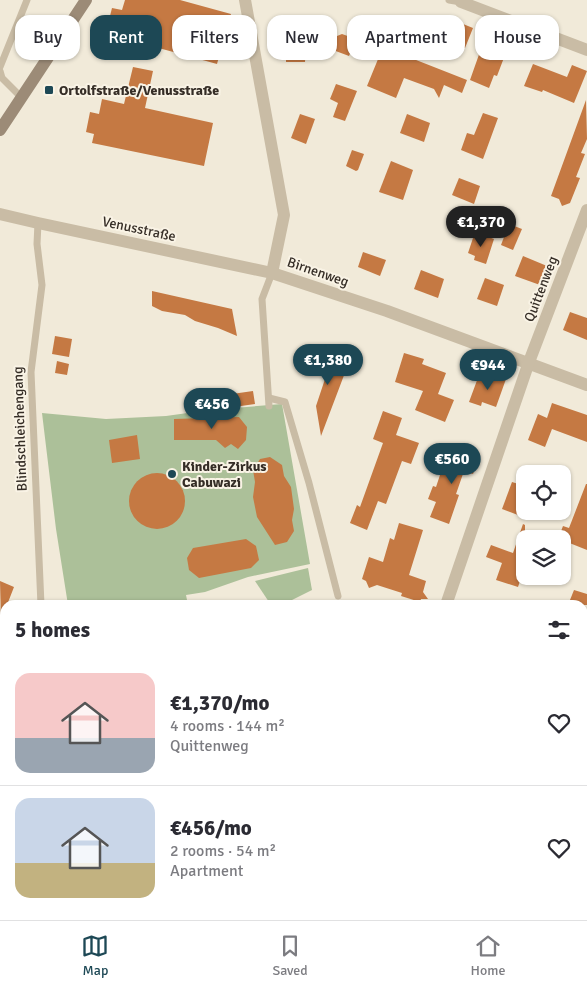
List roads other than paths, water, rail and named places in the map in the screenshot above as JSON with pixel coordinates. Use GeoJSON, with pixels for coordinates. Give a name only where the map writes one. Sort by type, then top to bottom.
{"type":"FeatureCollection","features":[{"type":"Feature","properties":{"kind":"street"},"geometry":{"type":"LineString","coordinates":[[0,130],[86,0]]}},
{"type":"Feature","properties":{"kind":"street","name":"Birnenweg"},"geometry":{"type":"LineString","coordinates":[[245,0],[284,215],[272,272],[387,311],[587,385]]}},
{"type":"Feature","properties":{"kind":"street"},"geometry":{"type":"LineString","coordinates":[[457,1],[587,50]]}},
{"type":"Feature","properties":{"kind":"street","name":"Quittenweg"},"geometry":{"type":"LineString","coordinates":[[448,600],[529,362],[587,210]]}},
{"type":"Feature","properties":{"kind":"street","name":"Venusstraße"},"geometry":{"type":"LineString","coordinates":[[0,214],[38,224],[272,272]]}},
{"type":"Feature","properties":{"kind":"lane"},"geometry":{"type":"LineString","coordinates":[[22,97],[2,78],[0,69],[27,0]]}},
{"type":"Feature","properties":{"kind":"lane","name":"Blindschleichengang"},"geometry":{"type":"LineString","coordinates":[[38,224],[37,244],[42,285],[31,372],[41,600]]}},
{"type":"Feature","properties":{"kind":"lane"},"geometry":{"type":"LineString","coordinates":[[270,406],[262,299],[272,272]]}},
{"type":"Feature","properties":{"kind":"lane"},"geometry":{"type":"LineString","coordinates":[[269,398],[285,402],[310,483],[338,596]]}},
{"type":"Feature","properties":{"kind":"place","name":"Ortolfstraße/Venusstraße"},"geometry":{"type":"Point","coordinates":[49,90]}},
{"type":"Feature","properties":{"kind":"place","name":"Kinder-Zirkus Cabuwazi"},"geometry":{"type":"Point","coordinates":[172,474]}}]}
